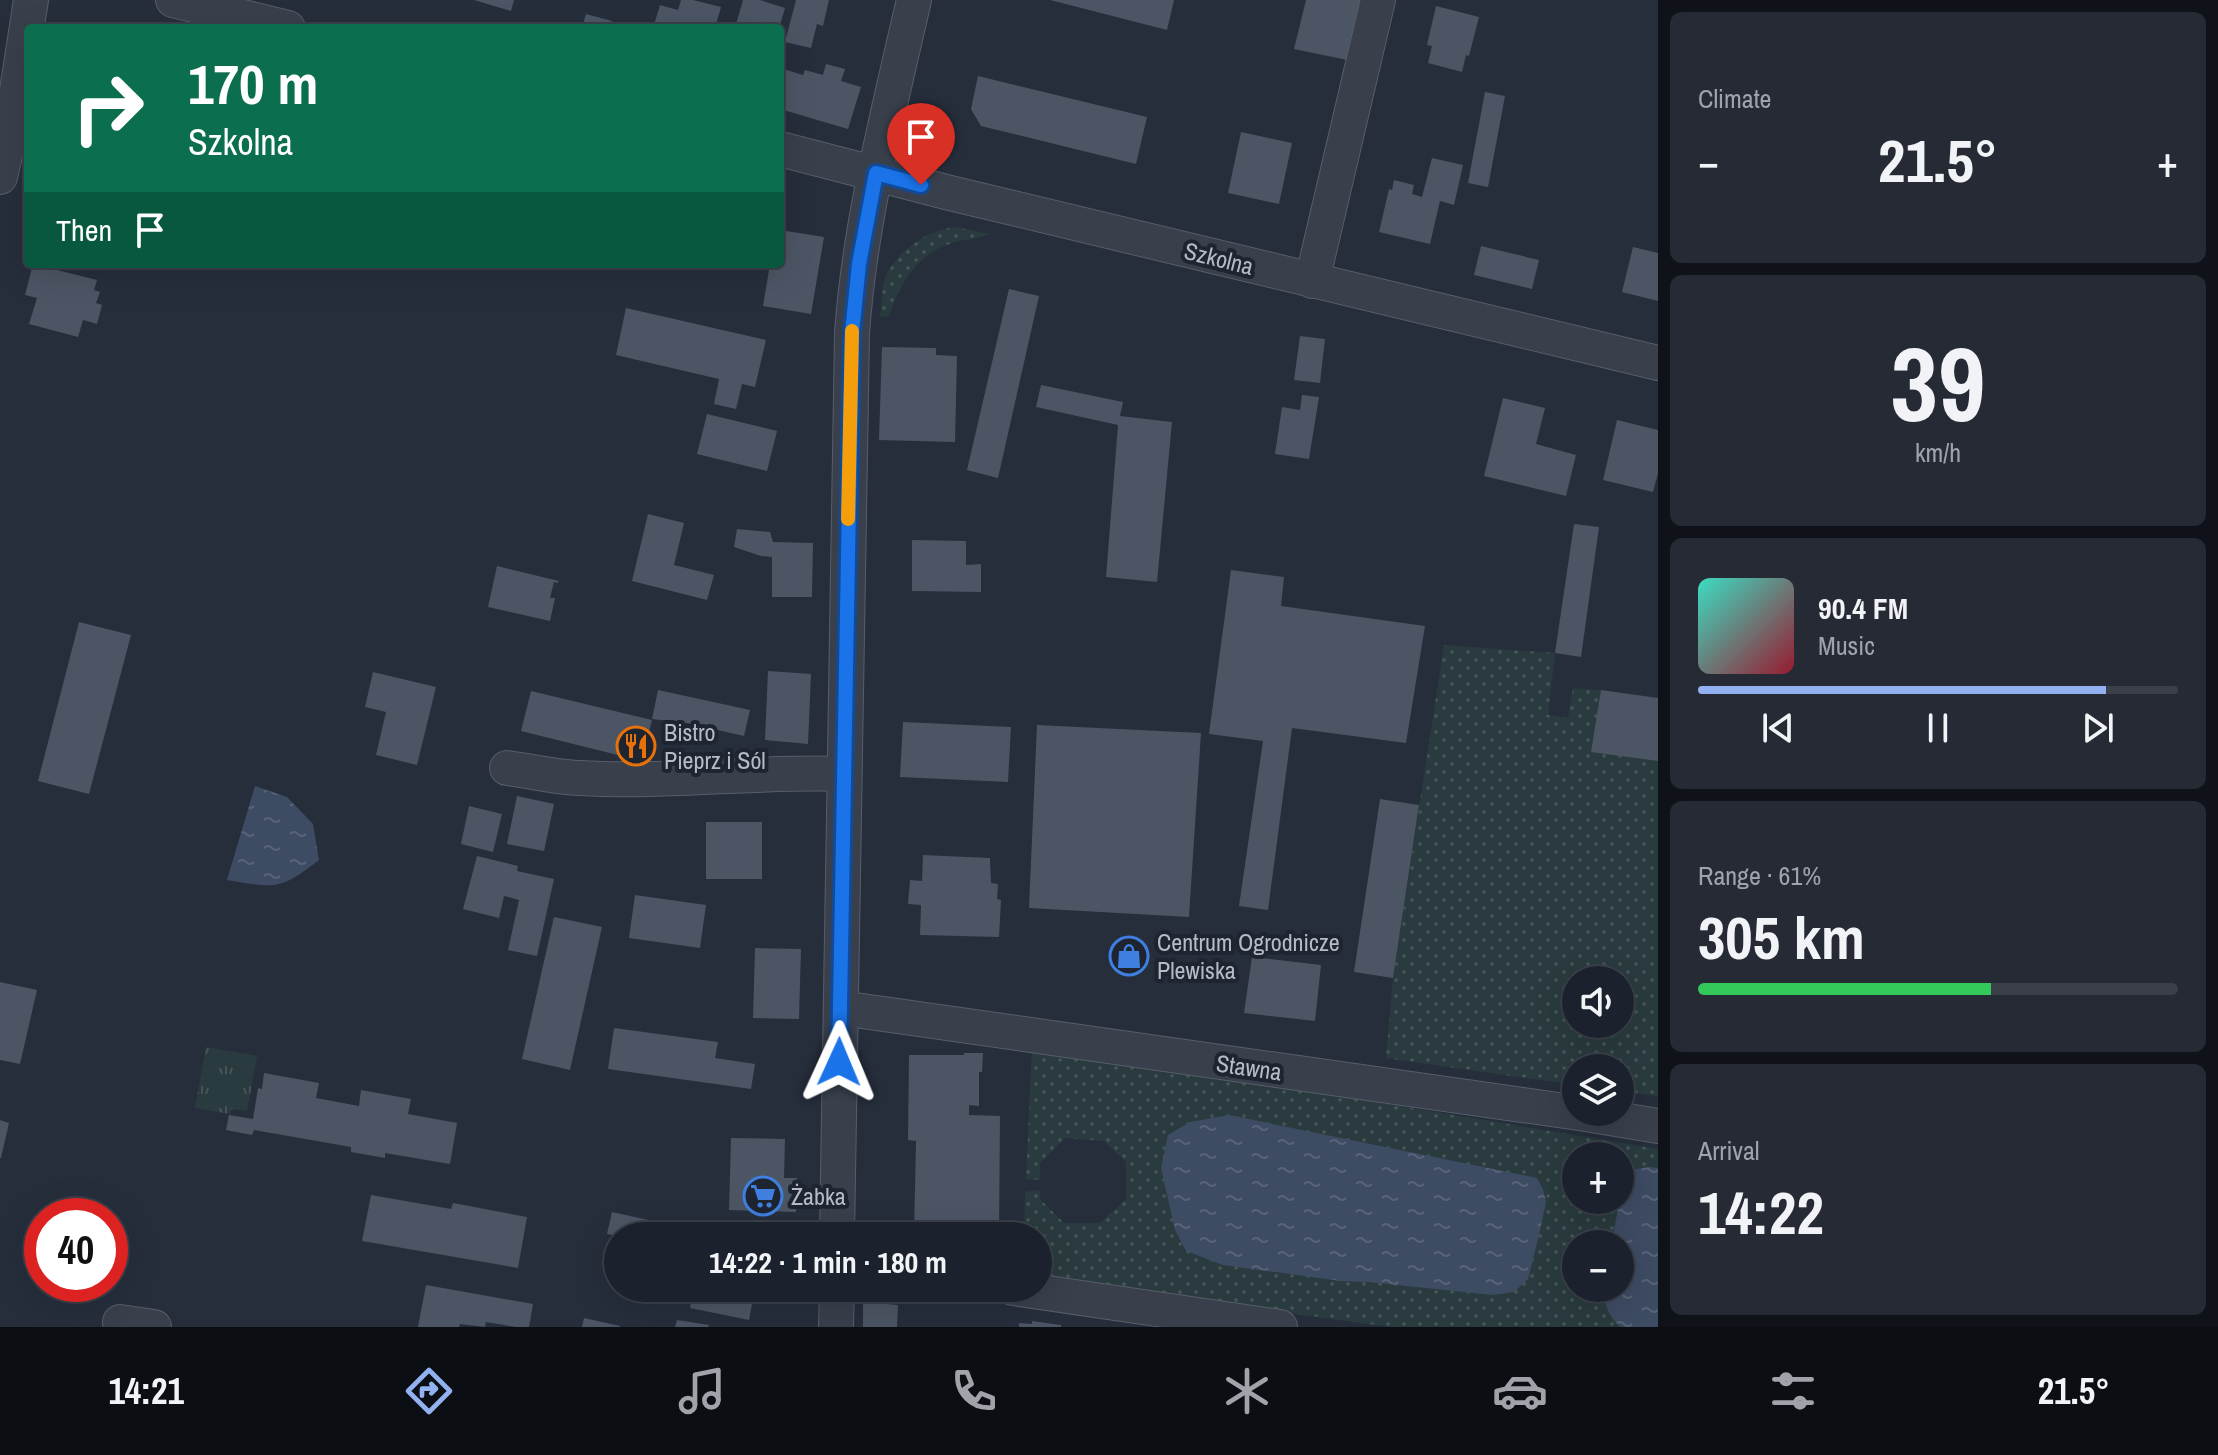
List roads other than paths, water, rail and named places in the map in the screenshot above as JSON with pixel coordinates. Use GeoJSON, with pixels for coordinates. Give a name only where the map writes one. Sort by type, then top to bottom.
{"type":"FeatureCollection","features":[{"type":"Feature","properties":{"kind":"street"},"geometry":{"type":"LineString","coordinates":[[27,24],[31,0]]}},
{"type":"Feature","properties":{"kind":"street"},"geometry":{"type":"LineString","coordinates":[[173,0],[272,24]]}},
{"type":"Feature","properties":{"kind":"street"},"geometry":{"type":"LineString","coordinates":[[837,1222],[852,333],[859,264],[914,0]]}},
{"type":"Feature","properties":{"kind":"street"},"geometry":{"type":"LineString","coordinates":[[1312,281],[1378,0]]}},
{"type":"Feature","properties":{"kind":"street"},"geometry":{"type":"LineString","coordinates":[[0,177],[24,45]]}},
{"type":"Feature","properties":{"kind":"street","name":"Szkolna"},"geometry":{"type":"LineString","coordinates":[[784,150],[1658,363]]}},
{"type":"Feature","properties":{"kind":"street"},"geometry":{"type":"LineString","coordinates":[[507,768],[577,778],[844,774]]}},
{"type":"Feature","properties":{"kind":"street","name":"Stawna"},"geometry":{"type":"LineString","coordinates":[[841,1008],[1658,1126]]}},
{"type":"Feature","properties":{"kind":"street"},"geometry":{"type":"LineString","coordinates":[[1052,1294],[1280,1327]]}},
{"type":"Feature","properties":{"kind":"street"},"geometry":{"type":"LineString","coordinates":[[836,1327],[837,1302]]}},
{"type":"Feature","properties":{"kind":"street"},"geometry":{"type":"LineString","coordinates":[[120,1322],[154,1327]]}},
{"type":"Feature","properties":{"kind":"water"},"geometry":{"type":"Polygon","coordinates":[[[255,786],[287,797],[313,824],[319,860],[276,885],[227,880],[255,786]]]}},
{"type":"Feature","properties":{"kind":"water"},"geometry":{"type":"Polygon","coordinates":[[[1229,1115],[1537,1178],[1546,1202],[1528,1279],[1514,1292],[1493,1295],[1341,1281],[1223,1265],[1186,1251],[1175,1230],[1161,1168],[1168,1135],[1190,1122],[1229,1115]]]}},
{"type":"Feature","properties":{"kind":"water"},"geometry":{"type":"Polygon","coordinates":[[[1658,1168],[1658,1327],[1621,1327],[1613,1319],[1606,1302],[1634,1302],[1634,1230],[1614,1230],[1617,1214],[1634,1214],[1636,1169],[1658,1168]]]}},
{"type":"Feature","properties":{"kind":"place","name":"Bistro Pieprz i Sól"},"geometry":{"type":"Point","coordinates":[636,746]}},
{"type":"Feature","properties":{"kind":"place","name":"Centrum Ogrodnicze Plewiska"},"geometry":{"type":"Point","coordinates":[1129,956]}},
{"type":"Feature","properties":{"kind":"place","name":"Żabka"},"geometry":{"type":"Point","coordinates":[763,1196]}}]}
